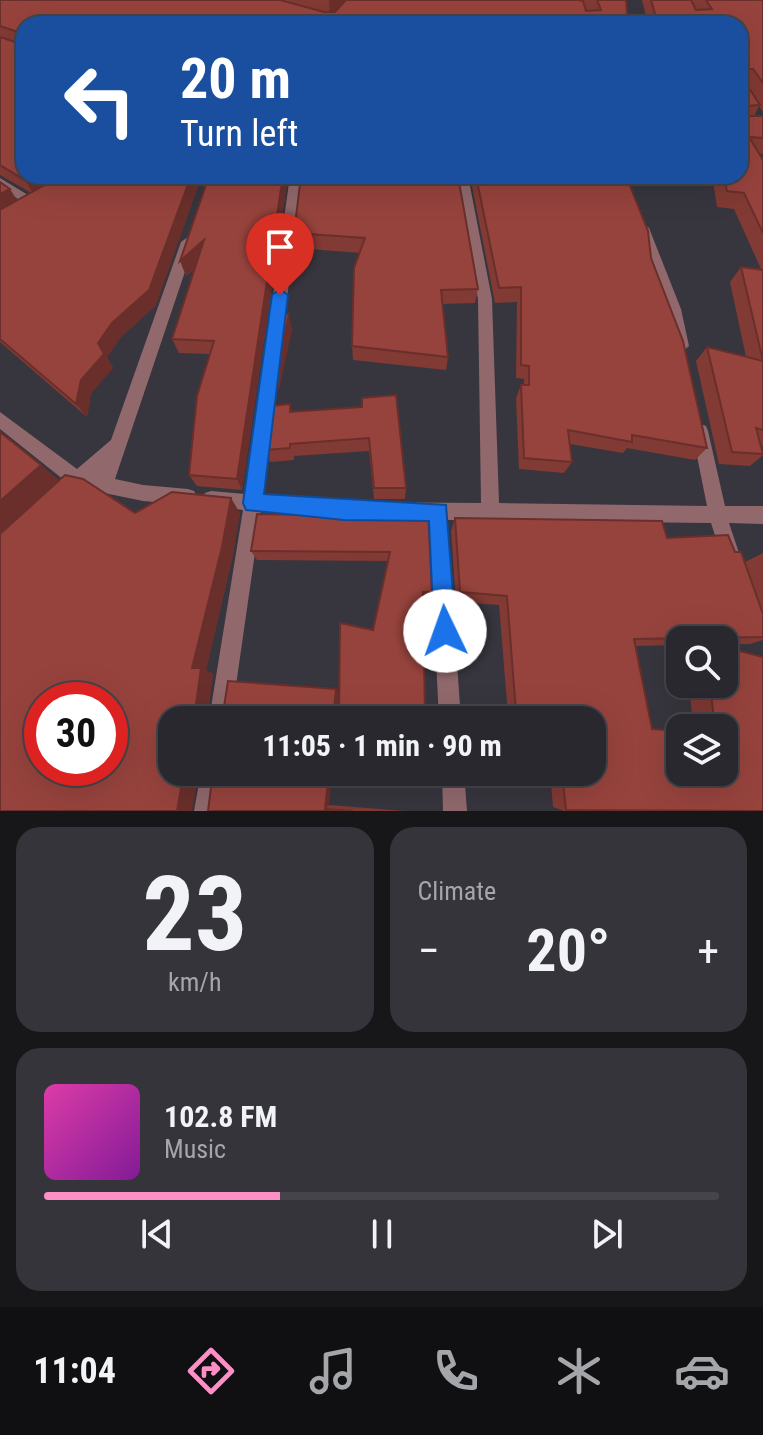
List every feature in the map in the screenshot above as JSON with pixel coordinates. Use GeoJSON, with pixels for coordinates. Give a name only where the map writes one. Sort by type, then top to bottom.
{"type":"FeatureCollection","features":[{"type":"Feature","properties":{"kind":"street"},"geometry":{"type":"LineString","coordinates":[[0,182],[28,207],[47,197]]}},
{"type":"Feature","properties":{"kind":"street"},"geometry":{"type":"LineString","coordinates":[[222,706],[253,503],[295,184]]}},
{"type":"Feature","properties":{"kind":"street"},"geometry":{"type":"LineString","coordinates":[[463,184],[485,299],[490,513]]}},
{"type":"Feature","properties":{"kind":"street"},"geometry":{"type":"LineString","coordinates":[[634,206],[674,309],[686,368]]}},
{"type":"Feature","properties":{"kind":"street"},"geometry":{"type":"LineString","coordinates":[[104,485],[195,221]]}},
{"type":"Feature","properties":{"kind":"street"},"geometry":{"type":"LineString","coordinates":[[696,412],[718,516],[737,575]]}},
{"type":"Feature","properties":{"kind":"street"},"geometry":{"type":"LineString","coordinates":[[0,419],[76,479],[143,493],[344,510],[763,515]]}},
{"type":"Feature","properties":{"kind":"street"},"geometry":{"type":"LineString","coordinates":[[54,500],[117,445]]}},
{"type":"Feature","properties":{"kind":"street"},"geometry":{"type":"LineString","coordinates":[[438,512],[449,706]]}},
{"type":"Feature","properties":{"kind":"street"},"geometry":{"type":"LineString","coordinates":[[206,811],[210,786]]}},
{"type":"Feature","properties":{"kind":"street"},"geometry":{"type":"LineString","coordinates":[[454,786],[455,811]]}},
{"type":"Feature","properties":{"kind":"building"},"geometry":{"type":"Polygon","coordinates":[[[0,0],[280,0],[335,12],[346,0],[578,0],[583,1],[586,11],[601,10],[597,0],[626,0],[627,16],[16,16],[16,31],[0,26],[0,0]]]}},
{"type":"Feature","properties":{"kind":"building"},"geometry":{"type":"Polygon","coordinates":[[[651,0],[691,0],[696,10],[712,9],[706,0],[763,0],[763,83],[753,69],[748,69],[748,16],[656,16],[651,0]]]}},
{"type":"Feature","properties":{"kind":"building"},"geometry":{"type":"Polygon","coordinates":[[[0,37],[16,42],[16,175],[0,165],[0,37]]]}},
{"type":"Feature","properties":{"kind":"building"},"geometry":{"type":"Polygon","coordinates":[[[748,87],[760,105],[748,106],[748,87]]]}},
{"type":"Feature","properties":{"kind":"building"},"geometry":{"type":"Polygon","coordinates":[[[748,116],[763,116],[763,138],[749,137],[763,160],[763,233],[744,193],[727,191],[726,184],[748,184],[748,116]]]}},
{"type":"Feature","properties":{"kind":"building"},"geometry":{"type":"Polygon","coordinates":[[[0,182],[10,189],[0,194],[0,182]]]}},
{"type":"Feature","properties":{"kind":"building"},"geometry":{"type":"Polygon","coordinates":[[[47,184],[188,184],[149,290],[112,323],[98,343],[104,354],[81,380],[76,404],[0,339],[0,210],[47,184]]]}},
{"type":"Feature","properties":{"kind":"building"},"geometry":{"type":"Polygon","coordinates":[[[206,184],[282,184],[237,479],[189,475],[197,396],[214,341],[172,339],[204,240],[180,261],[206,184]]]}},
{"type":"Feature","properties":{"kind":"building"},"geometry":{"type":"Polygon","coordinates":[[[300,184],[459,184],[478,289],[441,290],[448,357],[352,346],[354,268],[365,238],[294,233],[300,184]]]}},
{"type":"Feature","properties":{"kind":"building"},"geometry":{"type":"Polygon","coordinates":[[[478,184],[629,184],[648,231],[651,258],[683,341],[707,448],[632,435],[632,442],[568,430],[572,462],[524,458],[521,385],[529,385],[529,366],[521,365],[521,287],[499,288],[478,184]]]}},
{"type":"Feature","properties":{"kind":"building"},"geometry":{"type":"Polygon","coordinates":[[[741,267],[763,270],[763,361],[741,267]]]}},
{"type":"Feature","properties":{"kind":"building"},"geometry":{"type":"Polygon","coordinates":[[[283,314],[289,314],[275,376],[283,314]]]}},
{"type":"Feature","properties":{"kind":"building"},"geometry":{"type":"Polygon","coordinates":[[[707,347],[763,361],[763,430],[756,428],[763,454],[732,452],[707,347]]]}},
{"type":"Feature","properties":{"kind":"building"},"geometry":{"type":"Polygon","coordinates":[[[396,395],[406,488],[374,488],[369,438],[290,444],[290,448],[265,450],[271,406],[290,404],[290,412],[362,407],[362,398],[396,395]]]}},
{"type":"Feature","properties":{"kind":"building"},"geometry":{"type":"Polygon","coordinates":[[[0,432],[41,465],[0,501],[0,432]]]}},
{"type":"Feature","properties":{"kind":"building"},"geometry":{"type":"Polygon","coordinates":[[[65,475],[83,479],[135,513],[172,492],[231,498],[192,668],[201,668],[196,706],[158,706],[158,786],[181,786],[177,811],[0,811],[0,534],[65,475]]]}},
{"type":"Feature","properties":{"kind":"building"},"geometry":{"type":"Polygon","coordinates":[[[376,511],[428,512],[432,592],[423,592],[425,706],[339,706],[340,623],[373,630],[390,552],[251,551],[257,514],[377,516],[376,511]]]}},
{"type":"Feature","properties":{"kind":"building"},"geometry":{"type":"Polygon","coordinates":[[[455,518],[662,521],[667,538],[728,535],[735,552],[741,552],[763,614],[763,637],[738,637],[738,626],[666,626],[666,639],[634,639],[652,729],[666,730],[666,786],[738,786],[738,714],[713,714],[712,698],[738,698],[738,651],[763,657],[763,811],[566,810],[563,786],[606,786],[606,706],[516,706],[507,596],[460,592],[455,518]]]}},
{"type":"Feature","properties":{"kind":"building"},"geometry":{"type":"Polygon","coordinates":[[[228,681],[336,689],[334,706],[224,706],[228,681]]]}},
{"type":"Feature","properties":{"kind":"building"},"geometry":{"type":"Polygon","coordinates":[[[211,786],[327,786],[325,809],[353,811],[208,811],[211,786]]]}},
{"type":"Feature","properties":{"kind":"route"},"geometry":{"type":"LineString","coordinates":[[280,295],[253,503],[344,510],[438,512],[445,631]]}}]}
